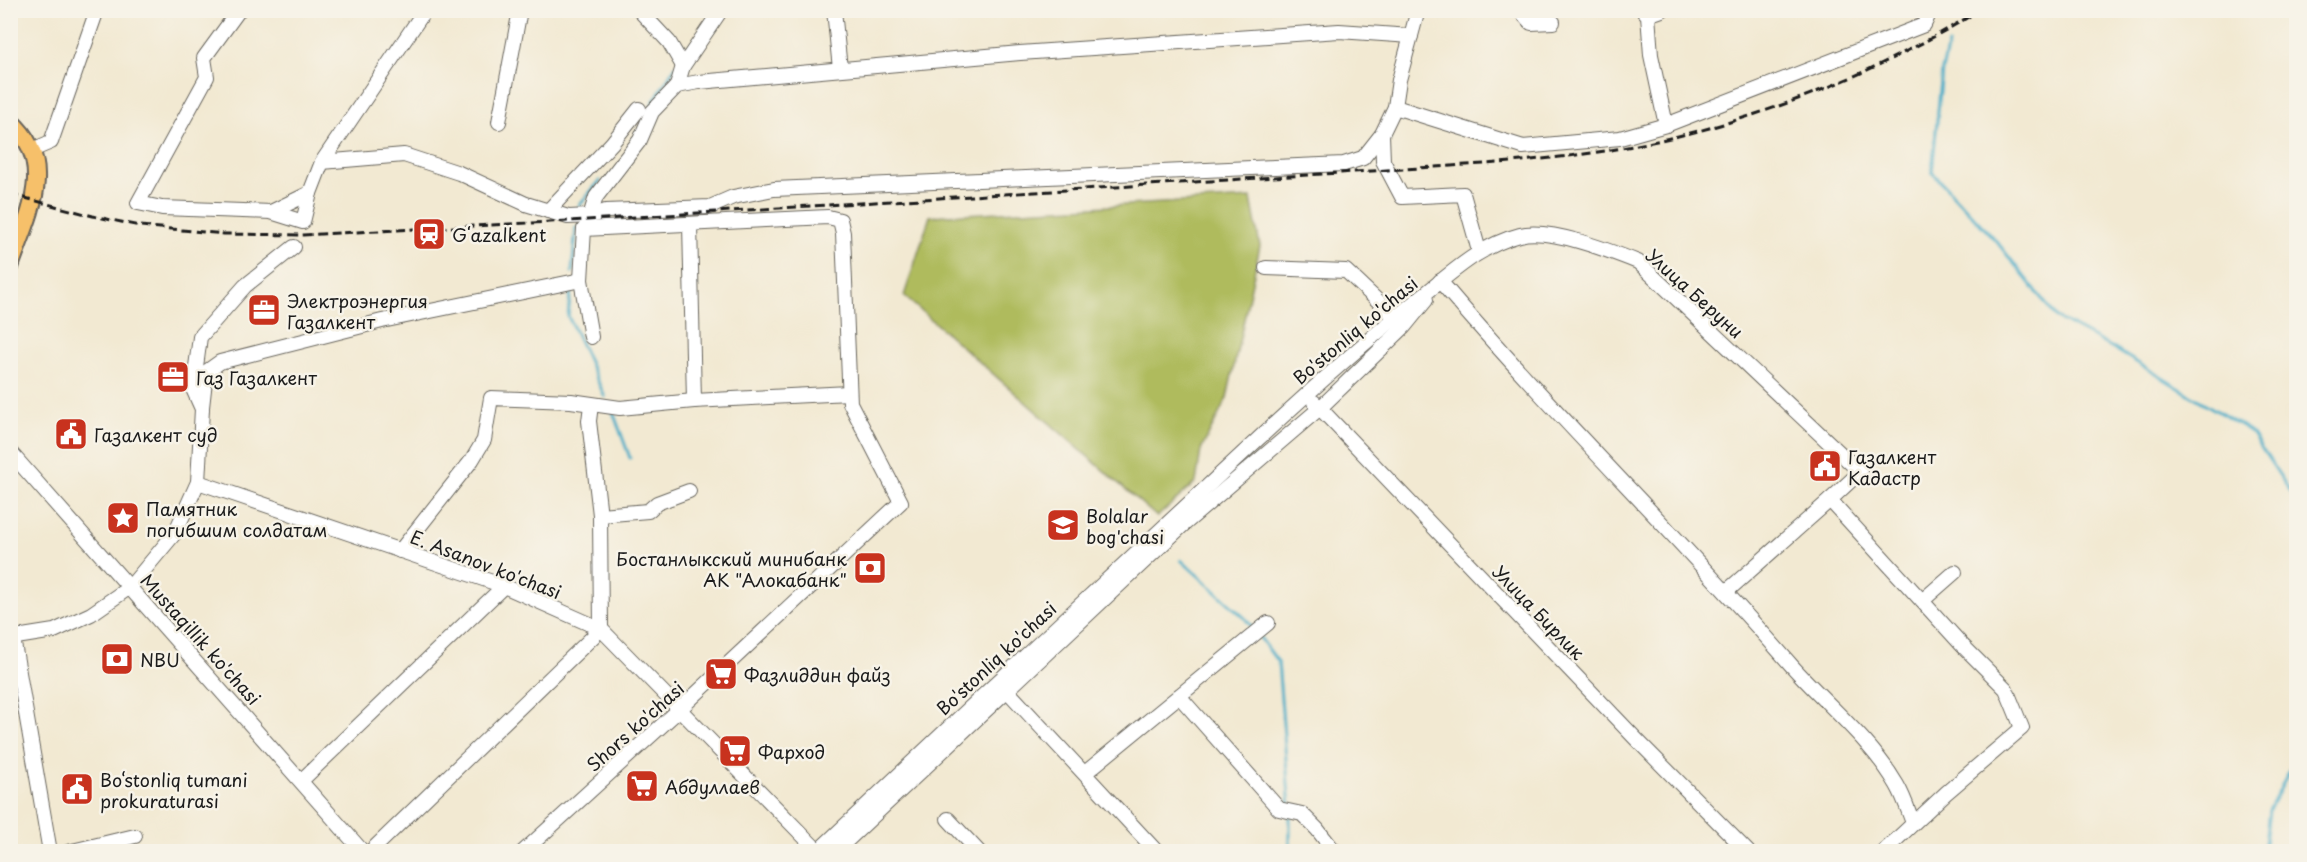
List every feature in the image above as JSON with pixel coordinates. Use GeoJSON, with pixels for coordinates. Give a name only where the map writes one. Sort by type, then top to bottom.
{"type":"FeatureCollection","features":[{"type":"Feature","properties":{"kind":"main road"},"geometry":{"type":"LineString","coordinates":[[10,122],[24,136],[32,150],[38,171],[35,191],[10,267]]}},
{"type":"Feature","properties":{"kind":"street"},"geometry":{"type":"LineString","coordinates":[[32,150],[51,142],[97,10]]}},
{"type":"Feature","properties":{"kind":"street"},"geometry":{"type":"LineString","coordinates":[[239,10],[204,58],[207,77],[138,203],[162,208],[271,212],[303,222],[310,193],[322,162],[425,10]]}},
{"type":"Feature","properties":{"kind":"street"},"geometry":{"type":"LineString","coordinates":[[499,123],[520,10]]}},
{"type":"Feature","properties":{"kind":"street"},"geometry":{"type":"LineString","coordinates":[[639,10],[669,42],[683,66]]}},
{"type":"Feature","properties":{"kind":"street"},"geometry":{"type":"LineString","coordinates":[[590,216],[596,197],[640,140],[652,112],[677,86],[683,66],[722,10]]}},
{"type":"Feature","properties":{"kind":"street"},"geometry":{"type":"LineString","coordinates":[[834,10],[840,69]]}},
{"type":"Feature","properties":{"kind":"street"},"geometry":{"type":"LineString","coordinates":[[322,162],[404,155],[459,173],[526,204],[568,217],[590,216],[606,211],[710,207],[733,197],[774,189],[1344,164],[1363,158],[1382,134],[1395,107],[1399,80],[1418,10]]}},
{"type":"Feature","properties":{"kind":"street"},"geometry":{"type":"LineString","coordinates":[[1528,10],[1524,15],[1531,23],[1553,22]]}},
{"type":"Feature","properties":{"kind":"street"},"geometry":{"type":"LineString","coordinates":[[1662,10],[1646,13],[1666,125]]}},
{"type":"Feature","properties":{"kind":"street"},"geometry":{"type":"LineString","coordinates":[[1395,107],[1523,147],[1620,138],[1666,125],[1924,25],[1928,16],[1926,10]]}},
{"type":"Feature","properties":{"kind":"street"},"geometry":{"type":"LineString","coordinates":[[677,86],[699,82],[1032,52],[1339,32],[1411,36]]}},
{"type":"Feature","properties":{"kind":"street"},"geometry":{"type":"LineString","coordinates":[[548,211],[612,143],[639,108]]}},
{"type":"Feature","properties":{"kind":"street"},"geometry":{"type":"LineString","coordinates":[[1382,134],[1383,161],[1402,197],[1463,194],[1479,251]]}},
{"type":"Feature","properties":{"kind":"street"},"geometry":{"type":"LineString","coordinates":[[271,212],[310,193]]}},
{"type":"Feature","properties":{"kind":"street"},"geometry":{"type":"LineString","coordinates":[[400,551],[472,460],[484,440],[491,398],[571,401],[620,408],[694,401],[849,393],[843,233],[840,220],[828,217],[584,229],[581,280],[591,337]]}},
{"type":"Feature","properties":{"kind":"street"},"geometry":{"type":"LineString","coordinates":[[690,224],[694,401]]}},
{"type":"Feature","properties":{"kind":"street","name":"Улица Беруни"},"geometry":{"type":"LineString","coordinates":[[1440,281],[1479,251],[1522,234],[1551,235],[1599,246],[1638,262],[1860,472],[1830,500]]}},
{"type":"Feature","properties":{"kind":"street"},"geometry":{"type":"LineString","coordinates":[[202,409],[193,389],[200,337],[245,286],[294,247]]}},
{"type":"Feature","properties":{"kind":"street"},"geometry":{"type":"LineString","coordinates":[[1266,268],[1346,271],[1395,317]]}},
{"type":"Feature","properties":{"kind":"street"},"geometry":{"type":"LineString","coordinates":[[50,852],[12,638],[54,631],[91,614],[130,587],[175,533],[198,482],[206,372],[220,362],[382,321],[581,280]]}},
{"type":"Feature","properties":{"kind":"street"},"geometry":{"type":"LineString","coordinates":[[1440,281],[1502,354],[1727,591],[1879,759],[1900,790],[1912,823]]}},
{"type":"Feature","properties":{"kind":"street","name":"Bo'stonliq ko'chasi"},"geometry":{"type":"LineString","coordinates":[[835,852],[1002,685],[1307,394],[1440,281]]}},
{"type":"Feature","properties":{"kind":"street","name":"Bo'stonliq ko'chasi"},"geometry":{"type":"LineString","coordinates":[[818,851],[1182,526],[1320,408],[1404,327],[1440,281]]}},
{"type":"Feature","properties":{"kind":"street","name":"Shors ko'chasi"},"geometry":{"type":"LineString","coordinates":[[523,852],[901,502],[850,403],[849,393]]}},
{"type":"Feature","properties":{"kind":"street","name":"Улица Бирлик"},"geometry":{"type":"LineString","coordinates":[[1307,394],[1637,740],[1748,852]]}},
{"type":"Feature","properties":{"kind":"street"},"geometry":{"type":"LineString","coordinates":[[370,852],[601,629],[600,515],[589,421],[591,405]]}},
{"type":"Feature","properties":{"kind":"street","name":"Mustaqillik ko'chasi"},"geometry":{"type":"LineString","coordinates":[[10,452],[302,780],[363,852]]}},
{"type":"Feature","properties":{"kind":"street","name":"E. Asanov ko'chasi"},"geometry":{"type":"LineString","coordinates":[[198,482],[504,586],[601,629],[681,708],[818,851]]}},
{"type":"Feature","properties":{"kind":"street"},"geometry":{"type":"LineString","coordinates":[[600,515],[648,511],[657,503],[689,491]]}},
{"type":"Feature","properties":{"kind":"street"},"geometry":{"type":"LineString","coordinates":[[1727,591],[1830,500],[2006,689],[2022,728],[1912,823],[1883,852]]}},
{"type":"Feature","properties":{"kind":"street"},"geometry":{"type":"LineString","coordinates":[[1922,601],[1955,572]]}},
{"type":"Feature","properties":{"kind":"street"},"geometry":{"type":"LineString","coordinates":[[302,780],[504,586]]}},
{"type":"Feature","properties":{"kind":"street"},"geometry":{"type":"LineString","coordinates":[[1085,773],[1266,625]]}},
{"type":"Feature","properties":{"kind":"street"},"geometry":{"type":"LineString","coordinates":[[1002,685],[1157,852]]}},
{"type":"Feature","properties":{"kind":"street"},"geometry":{"type":"LineString","coordinates":[[1179,696],[1279,809],[1302,814],[1335,852]]}},
{"type":"Feature","properties":{"kind":"street"},"geometry":{"type":"LineString","coordinates":[[948,819],[979,852]]}},
{"type":"Feature","properties":{"kind":"street"},"geometry":{"type":"LineString","coordinates":[[68,852],[135,836]]}},
{"type":"Feature","properties":{"kind":"green space"},"geometry":{"type":"Polygon","coordinates":[[[1251,198],[1260,246],[1227,398],[1201,450],[1196,482],[1157,517],[904,296],[930,216],[1251,198]]]}},
{"type":"Feature","properties":{"kind":"waterway"},"geometry":{"type":"LineString","coordinates":[[1948,45],[1942,70],[1932,172],[1997,242],[2057,318],[2113,348],[2250,431],[2296,500]]}},
{"type":"Feature","properties":{"kind":"waterway"},"geometry":{"type":"LineString","coordinates":[[652,104],[675,67]]}},
{"type":"Feature","properties":{"kind":"waterway"},"geometry":{"type":"LineString","coordinates":[[579,212],[580,204],[600,181]]}},
{"type":"Feature","properties":{"kind":"waterway"},"geometry":{"type":"LineString","coordinates":[[572,272],[576,228]]}},
{"type":"Feature","properties":{"kind":"waterway"},"geometry":{"type":"LineString","coordinates":[[571,288],[568,316],[605,397]]}},
{"type":"Feature","properties":{"kind":"waterway"},"geometry":{"type":"LineString","coordinates":[[613,412],[630,458]]}},
{"type":"Feature","properties":{"kind":"waterway"},"geometry":{"type":"LineString","coordinates":[[1181,560],[1245,618],[1254,630]]}},
{"type":"Feature","properties":{"kind":"waterway"},"geometry":{"type":"LineString","coordinates":[[1258,635],[1278,662],[1290,808]]}},
{"type":"Feature","properties":{"kind":"waterway"},"geometry":{"type":"LineString","coordinates":[[2264,852],[2269,810],[2296,759]]}},
{"type":"Feature","properties":{"kind":"waterway"},"geometry":{"type":"LineString","coordinates":[[1290,814],[1290,852]]}},
{"type":"Feature","properties":{"kind":"railway"},"geometry":{"type":"LineString","coordinates":[[10,194],[140,226],[224,234],[301,235],[587,220],[1524,161],[1586,154],[1648,143],[1748,117],[1844,81],[1936,36],[1980,10]]}},
{"type":"Feature","properties":{"kind":"place","name":"Gʻazalkent"},"geometry":{"type":"Point","coordinates":[429,234]}},
{"type":"Feature","properties":{"kind":"place","name":"Электроэнергия Газалкент"},"geometry":{"type":"Point","coordinates":[264,310]}},
{"type":"Feature","properties":{"kind":"place","name":"Газ Газалкент"},"geometry":{"type":"Point","coordinates":[173,377]}},
{"type":"Feature","properties":{"kind":"place","name":"Газалкент суд"},"geometry":{"type":"Point","coordinates":[71,434]}},
{"type":"Feature","properties":{"kind":"place","name":"Газалкент Кадастр"},"geometry":{"type":"Point","coordinates":[1825,466]}},
{"type":"Feature","properties":{"kind":"place","name":"Памятник погибшим солдатам"},"geometry":{"type":"Point","coordinates":[123,518]}},
{"type":"Feature","properties":{"kind":"place","name":"Bolalar bog'chasi"},"geometry":{"type":"Point","coordinates":[1063,525]}},
{"type":"Feature","properties":{"kind":"place","name":"Бостанлыкский минибанк АК \"Алокабанк\""},"geometry":{"type":"Point","coordinates":[870,568]}},
{"type":"Feature","properties":{"kind":"place","name":"NBU"},"geometry":{"type":"Point","coordinates":[117,659]}},
{"type":"Feature","properties":{"kind":"place","name":"Фазлиддин файз"},"geometry":{"type":"Point","coordinates":[721,674]}},
{"type":"Feature","properties":{"kind":"place","name":"Фарход"},"geometry":{"type":"Point","coordinates":[735,751]}},
{"type":"Feature","properties":{"kind":"place","name":"Абдуллаев"},"geometry":{"type":"Point","coordinates":[642,786]}},
{"type":"Feature","properties":{"kind":"place","name":"Bo‘stonliq tumani prokuraturasi"},"geometry":{"type":"Point","coordinates":[77,789]}}]}
